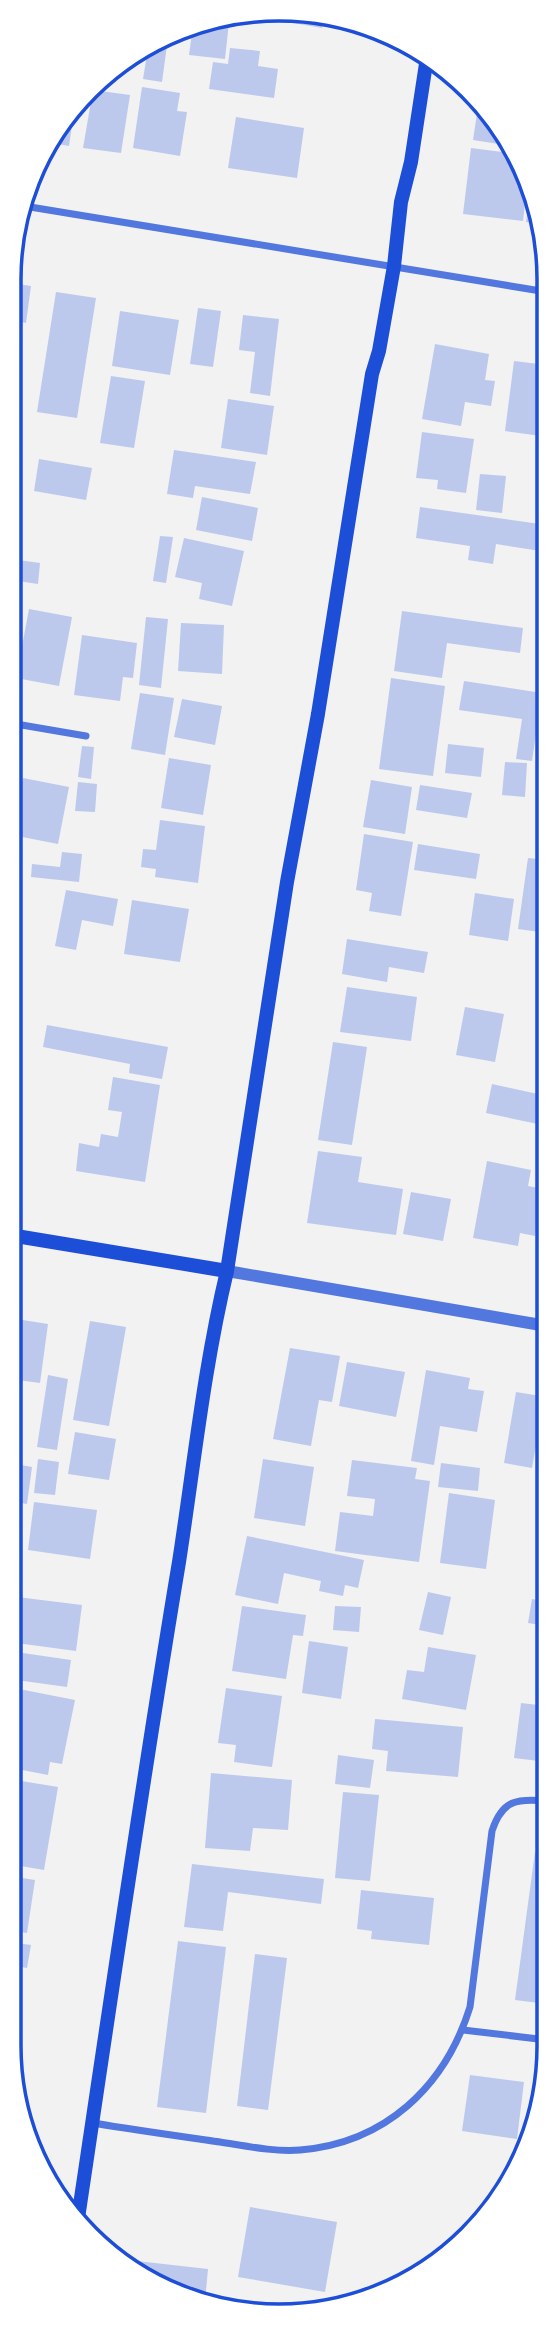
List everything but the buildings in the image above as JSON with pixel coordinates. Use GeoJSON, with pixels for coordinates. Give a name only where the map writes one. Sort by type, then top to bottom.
{"type":"FeatureCollection","features":[{"type":"Feature","properties":{"kind":"main road"},"geometry":{"type":"LineString","coordinates":[[79,2209],[212,1333],[227,1271],[287,882],[318,714],[372,374],[379,351],[394,266],[401,202],[411,162],[426,67]]}},
{"type":"Feature","properties":{"kind":"main road"},"geometry":{"type":"LineString","coordinates":[[21,1237],[227,1271]]}},
{"type":"Feature","properties":{"kind":"street"},"geometry":{"type":"LineString","coordinates":[[31,207],[537,290]]}},
{"type":"Feature","properties":{"kind":"street"},"geometry":{"type":"LineString","coordinates":[[21,725],[86,736]]}},
{"type":"Feature","properties":{"kind":"street"},"geometry":{"type":"LineString","coordinates":[[227,1271],[537,1324]]}},
{"type":"Feature","properties":{"kind":"street"},"geometry":{"type":"LineString","coordinates":[[93,2123],[298,2150],[331,2145],[357,2137],[384,2123],[415,2101],[450,2056],[463,2030],[470,2007],[496,1817],[510,1803],[537,1801]]}},
{"type":"Feature","properties":{"kind":"street"},"geometry":{"type":"LineString","coordinates":[[463,2030],[537,2039]]}}]}
